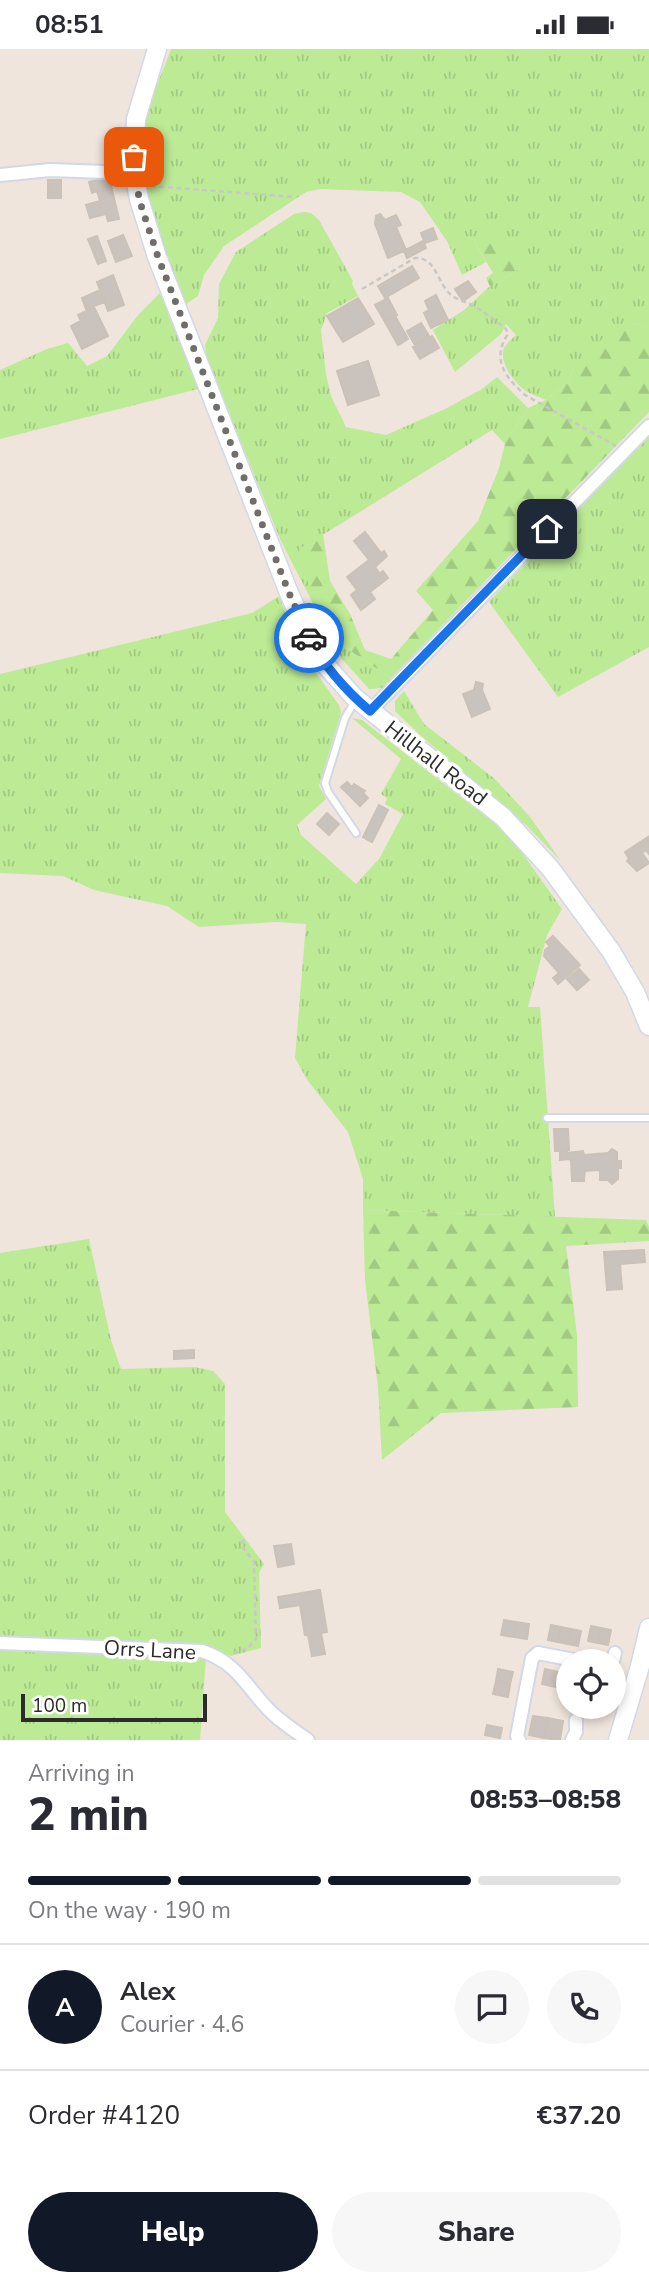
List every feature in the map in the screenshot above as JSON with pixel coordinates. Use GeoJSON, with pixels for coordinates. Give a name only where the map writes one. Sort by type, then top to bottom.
{"type":"FeatureCollection","features":[{"type":"Feature","properties":{"kind":"main road","name":"Hillhall Road"},"geometry":{"type":"LineString","coordinates":[[157,49],[136,119],[135,179],[158,257],[300,620],[322,661],[356,699],[486,802],[527,840],[551,868],[611,951],[635,992],[649,1026]]}},
{"type":"Feature","properties":{"kind":"main road"},"geometry":{"type":"LineString","coordinates":[[618,1740],[649,1628]]}},
{"type":"Feature","properties":{"kind":"street"},"geometry":{"type":"LineString","coordinates":[[0,175],[50,170],[135,179]]}},
{"type":"Feature","properties":{"kind":"street"},"geometry":{"type":"LineString","coordinates":[[370,711],[649,426]]}},
{"type":"Feature","properties":{"kind":"street","name":"Orrs Lane"},"geometry":{"type":"LineString","coordinates":[[0,1643],[202,1651],[220,1657],[230,1664],[272,1713],[308,1740]]}},
{"type":"Feature","properties":{"kind":"street"},"geometry":{"type":"LineString","coordinates":[[519,1740],[517,1736],[532,1657],[538,1653],[556,1657]]}},
{"type":"Feature","properties":{"kind":"street"},"geometry":{"type":"LineString","coordinates":[[572,1740],[576,1732],[576,1720]]}},
{"type":"Feature","properties":{"kind":"lane"},"geometry":{"type":"LineString","coordinates":[[356,699],[345,717],[325,783],[328,792],[356,833]]}},
{"type":"Feature","properties":{"kind":"lane"},"geometry":{"type":"LineString","coordinates":[[547,1118],[649,1118]]}},
{"type":"Feature","properties":{"kind":"path"},"geometry":{"type":"LineString","coordinates":[[135,179],[295,197]]}},
{"type":"Feature","properties":{"kind":"path"},"geometry":{"type":"LineString","coordinates":[[362,289],[415,258],[424,258],[431,263],[440,283],[452,297],[471,305],[506,329],[508,334],[500,345],[499,356],[516,387],[525,395],[623,452]]}},
{"type":"Feature","properties":{"kind":"path"},"geometry":{"type":"LineString","coordinates":[[220,1657],[248,1648],[256,1639],[254,1562],[241,1545],[245,1538]]}},
{"type":"Feature","properties":{"kind":"green space"},"geometry":{"type":"Polygon","coordinates":[[[171,49],[649,49],[649,326],[631,323],[573,369],[567,383],[546,400],[526,391],[509,372],[503,353],[505,346],[516,335],[506,324],[501,334],[455,372],[433,330],[464,310],[490,286],[524,266],[474,241],[486,262],[462,275],[447,241],[420,202],[401,192],[321,189],[306,192],[224,246],[204,275],[198,296],[186,304],[153,219],[142,174],[140,152],[144,122],[171,49]]]}},
{"type":"Feature","properties":{"kind":"green space"},"geometry":{"type":"Polygon","coordinates":[[[311,213],[319,220],[353,281],[358,296],[327,313],[321,330],[331,396],[346,427],[386,435],[445,409],[482,389],[497,377],[528,408],[505,444],[492,430],[300,549],[343,646],[391,678],[383,688],[369,689],[341,658],[281,541],[207,359],[205,345],[218,318],[219,284],[236,252],[294,214],[311,213]]]}},
{"type":"Feature","properties":{"kind":"green space"},"geometry":{"type":"Polygon","coordinates":[[[513,239],[524,266],[490,286],[486,278],[493,273],[474,241],[513,239]]]}},
{"type":"Feature","properties":{"kind":"green space"},"geometry":{"type":"Polygon","coordinates":[[[160,293],[198,389],[0,439],[0,370],[47,349],[68,343],[87,366],[107,356],[139,314],[160,293]]]}},
{"type":"Feature","properties":{"kind":"green space"},"geometry":{"type":"Polygon","coordinates":[[[631,323],[649,326],[649,412],[391,678],[343,646],[315,608],[299,549],[323,534],[330,581],[350,614],[365,650],[391,659],[433,610],[416,591],[478,521],[499,468],[505,444],[528,408],[546,400],[567,383],[573,369],[605,336],[631,323]]]}},
{"type":"Feature","properties":{"kind":"green space"},"geometry":{"type":"Polygon","coordinates":[[[649,434],[649,647],[558,697],[489,602],[649,434]]]}},
{"type":"Feature","properties":{"kind":"green space"},"geometry":{"type":"Polygon","coordinates":[[[279,596],[299,649],[339,705],[341,713],[319,786],[326,799],[297,825],[301,835],[356,884],[379,859],[403,814],[385,804],[387,798],[381,794],[401,759],[352,718],[362,720],[498,826],[520,850],[562,909],[547,935],[528,1007],[540,1007],[555,1217],[363,1210],[363,1179],[348,1132],[308,1081],[295,1058],[306,924],[276,922],[199,927],[167,906],[94,890],[63,876],[0,873],[0,674],[252,613],[279,596]]]}},
{"type":"Feature","properties":{"kind":"green space"},"geometry":{"type":"Polygon","coordinates":[[[404,691],[424,724],[495,779],[530,817],[561,861],[526,825],[395,711],[395,701],[404,691]]]}},
{"type":"Feature","properties":{"kind":"green space"},"geometry":{"type":"Polygon","coordinates":[[[363,1210],[646,1220],[649,1241],[566,1246],[577,1335],[578,1407],[441,1413],[382,1460],[378,1387],[365,1280],[363,1210]]]}},
{"type":"Feature","properties":{"kind":"green space"},"geometry":{"type":"Polygon","coordinates":[[[89,1239],[111,1340],[121,1369],[195,1367],[213,1371],[225,1384],[225,1512],[264,1564],[259,1573],[261,1648],[231,1656],[195,1644],[0,1638],[0,1253],[89,1239]]]}},
{"type":"Feature","properties":{"kind":"green space"},"geometry":{"type":"Polygon","coordinates":[[[0,1647],[206,1657],[200,1740],[0,1740],[0,1647]]]}},
{"type":"Feature","properties":{"kind":"building"},"geometry":{"type":"Polygon","coordinates":[[[109,177],[119,219],[108,221],[106,214],[90,218],[86,205],[100,201],[97,191],[92,193],[89,182],[109,177]]]}},
{"type":"Feature","properties":{"kind":"building"},"geometry":{"type":"Polygon","coordinates":[[[48,180],[61,180],[61,198],[48,198],[48,180]]]}},
{"type":"Feature","properties":{"kind":"building"},"geometry":{"type":"Polygon","coordinates":[[[380,214],[385,220],[396,215],[401,225],[396,227],[406,250],[388,258],[375,224],[376,216],[380,214]]]}},
{"type":"Feature","properties":{"kind":"building"},"geometry":{"type":"Polygon","coordinates":[[[433,228],[437,239],[425,243],[421,233],[433,228]]]}},
{"type":"Feature","properties":{"kind":"building"},"geometry":{"type":"Polygon","coordinates":[[[123,235],[132,256],[116,262],[108,241],[123,235]]]}},
{"type":"Feature","properties":{"kind":"building"},"geometry":{"type":"Polygon","coordinates":[[[97,236],[106,261],[98,264],[88,239],[97,236]]]}},
{"type":"Feature","properties":{"kind":"building"},"geometry":{"type":"Polygon","coordinates":[[[423,241],[426,248],[407,258],[404,251],[423,241]]]}},
{"type":"Feature","properties":{"kind":"building"},"geometry":{"type":"Polygon","coordinates":[[[412,266],[419,278],[385,298],[378,286],[412,266]]]}},
{"type":"Feature","properties":{"kind":"building"},"geometry":{"type":"Polygon","coordinates":[[[113,275],[124,305],[108,311],[97,282],[113,275]]]}},
{"type":"Feature","properties":{"kind":"building"},"geometry":{"type":"Polygon","coordinates":[[[468,281],[476,292],[463,301],[455,289],[468,281]]]}},
{"type":"Feature","properties":{"kind":"building"},"geometry":{"type":"Polygon","coordinates":[[[100,290],[105,302],[86,309],[82,298],[100,290]]]}},
{"type":"Feature","properties":{"kind":"building"},"geometry":{"type":"Polygon","coordinates":[[[436,295],[448,320],[431,328],[424,313],[429,310],[425,301],[436,295]]]}},
{"type":"Feature","properties":{"kind":"building"},"geometry":{"type":"Polygon","coordinates":[[[358,298],[374,324],[343,342],[327,316],[358,298]]]}},
{"type":"Feature","properties":{"kind":"building"},"geometry":{"type":"Polygon","coordinates":[[[388,298],[397,315],[385,322],[375,305],[388,298]]]}},
{"type":"Feature","properties":{"kind":"building"},"geometry":{"type":"Polygon","coordinates":[[[94,307],[108,336],[82,349],[71,326],[81,321],[78,315],[94,307]]]}},
{"type":"Feature","properties":{"kind":"building"},"geometry":{"type":"Polygon","coordinates":[[[395,316],[408,339],[398,345],[385,322],[395,316]]]}},
{"type":"Feature","properties":{"kind":"building"},"geometry":{"type":"Polygon","coordinates":[[[421,323],[429,336],[415,345],[407,331],[421,323]]]}},
{"type":"Feature","properties":{"kind":"building"},"geometry":{"type":"Polygon","coordinates":[[[432,336],[439,348],[420,359],[413,347],[432,336]]]}},
{"type":"Feature","properties":{"kind":"building"},"geometry":{"type":"Polygon","coordinates":[[[368,361],[379,395],[348,405],[337,371],[368,361]]]}},
{"type":"Feature","properties":{"kind":"building"},"geometry":{"type":"Polygon","coordinates":[[[365,532],[381,553],[384,551],[387,556],[375,567],[380,574],[383,571],[388,578],[370,592],[375,599],[361,610],[351,595],[357,590],[347,577],[369,560],[354,541],[365,532]]]}},
{"type":"Feature","properties":{"kind":"building"},"geometry":{"type":"Polygon","coordinates":[[[476,682],[483,684],[482,690],[490,709],[472,717],[463,694],[474,690],[476,682]]]}},
{"type":"Feature","properties":{"kind":"building"},"geometry":{"type":"Polygon","coordinates":[[[347,782],[352,787],[354,784],[365,791],[363,793],[368,798],[360,806],[341,787],[347,782]]]}},
{"type":"Feature","properties":{"kind":"building"},"geometry":{"type":"Polygon","coordinates":[[[379,805],[388,810],[372,842],[363,837],[379,805]]]}},
{"type":"Feature","properties":{"kind":"building"},"geometry":{"type":"Polygon","coordinates":[[[327,813],[339,824],[329,835],[317,824],[327,813]]]}},
{"type":"Feature","properties":{"kind":"building"},"geometry":{"type":"Polygon","coordinates":[[[648,837],[649,854],[646,850],[642,853],[649,863],[637,871],[627,861],[629,859],[625,852],[648,837]]]}},
{"type":"Feature","properties":{"kind":"building"},"geometry":{"type":"Polygon","coordinates":[[[553,936],[580,965],[558,984],[553,978],[559,973],[544,956],[545,950],[550,946],[546,942],[553,936]]]}},
{"type":"Feature","properties":{"kind":"building"},"geometry":{"type":"Polygon","coordinates":[[[579,969],[589,980],[577,990],[567,979],[579,969]]]}},
{"type":"Feature","properties":{"kind":"building"},"geometry":{"type":"Polygon","coordinates":[[[554,1129],[568,1129],[569,1150],[555,1151],[554,1129]]]}},
{"type":"Feature","properties":{"kind":"building"},"geometry":{"type":"Polygon","coordinates":[[[612,1149],[617,1152],[617,1161],[621,1161],[621,1168],[618,1168],[618,1179],[612,1184],[608,1180],[600,1180],[600,1170],[585,1171],[585,1168],[584,1181],[572,1181],[571,1159],[560,1160],[560,1151],[583,1151],[585,1158],[585,1155],[608,1153],[612,1149]]]}},
{"type":"Feature","properties":{"kind":"building"},"geometry":{"type":"Polygon","coordinates":[[[644,1250],[645,1262],[620,1264],[622,1289],[607,1290],[604,1252],[644,1250]]]}},
{"type":"Feature","properties":{"kind":"building"},"geometry":{"type":"Polygon","coordinates":[[[194,1350],[194,1358],[174,1359],[174,1351],[194,1350]]]}},
{"type":"Feature","properties":{"kind":"building"},"geometry":{"type":"Polygon","coordinates":[[[291,1544],[294,1564],[278,1567],[274,1546],[291,1544]]]}},
{"type":"Feature","properties":{"kind":"building"},"geometry":{"type":"Polygon","coordinates":[[[320,1590],[327,1632],[321,1633],[325,1654],[312,1656],[300,1605],[280,1608],[278,1597],[320,1590]]]}},
{"type":"Feature","properties":{"kind":"building"},"geometry":{"type":"Polygon","coordinates":[[[504,1620],[516,1622],[514,1637],[501,1635],[504,1620]]]}},
{"type":"Feature","properties":{"kind":"building"},"geometry":{"type":"Polygon","coordinates":[[[516,1622],[529,1624],[527,1639],[514,1637],[516,1622]]]}},
{"type":"Feature","properties":{"kind":"building"},"geometry":{"type":"Polygon","coordinates":[[[551,1625],[561,1627],[558,1642],[548,1640],[551,1625]]]}},
{"type":"Feature","properties":{"kind":"building"},"geometry":{"type":"Polygon","coordinates":[[[591,1626],[601,1628],[598,1643],[588,1641],[591,1626]]]}},
{"type":"Feature","properties":{"kind":"building"},"geometry":{"type":"Polygon","coordinates":[[[561,1627],[571,1629],[568,1644],[558,1642],[561,1627]]]}},
{"type":"Feature","properties":{"kind":"building"},"geometry":{"type":"Polygon","coordinates":[[[601,1628],[611,1630],[608,1645],[598,1643],[601,1628]]]}},
{"type":"Feature","properties":{"kind":"building"},"geometry":{"type":"Polygon","coordinates":[[[571,1629],[581,1631],[578,1646],[568,1644],[571,1629]]]}},
{"type":"Feature","properties":{"kind":"building"},"geometry":{"type":"Polygon","coordinates":[[[498,1669],[513,1672],[510,1684],[496,1681],[498,1669]]]}},
{"type":"Feature","properties":{"kind":"building"},"geometry":{"type":"Polygon","coordinates":[[[545,1669],[554,1671],[551,1686],[542,1684],[545,1669]]]}},
{"type":"Feature","properties":{"kind":"building"},"geometry":{"type":"Polygon","coordinates":[[[554,1671],[556,1671],[556,1687],[551,1686],[554,1671]]]}},
{"type":"Feature","properties":{"kind":"building"},"geometry":{"type":"Polygon","coordinates":[[[496,1681],[510,1684],[508,1697],[493,1694],[496,1681]]]}},
{"type":"Feature","properties":{"kind":"building"},"geometry":{"type":"Polygon","coordinates":[[[533,1716],[548,1718],[544,1738],[529,1735],[533,1716]]]}},
{"type":"Feature","properties":{"kind":"building"},"geometry":{"type":"Polygon","coordinates":[[[548,1718],[563,1721],[560,1740],[544,1738],[548,1718]]]}},
{"type":"Feature","properties":{"kind":"building"},"geometry":{"type":"Polygon","coordinates":[[[487,1725],[502,1728],[500,1738],[485,1735],[487,1725]]]}},
{"type":"Feature","properties":{"kind":"way so far"},"geometry":{"type":"LineString","coordinates":[[134,157],[139,199],[158,257],[309,638]]}},
{"type":"Feature","properties":{"kind":"route"},"geometry":{"type":"LineString","coordinates":[[309,638],[337,680],[370,711],[547,529]]}}]}
